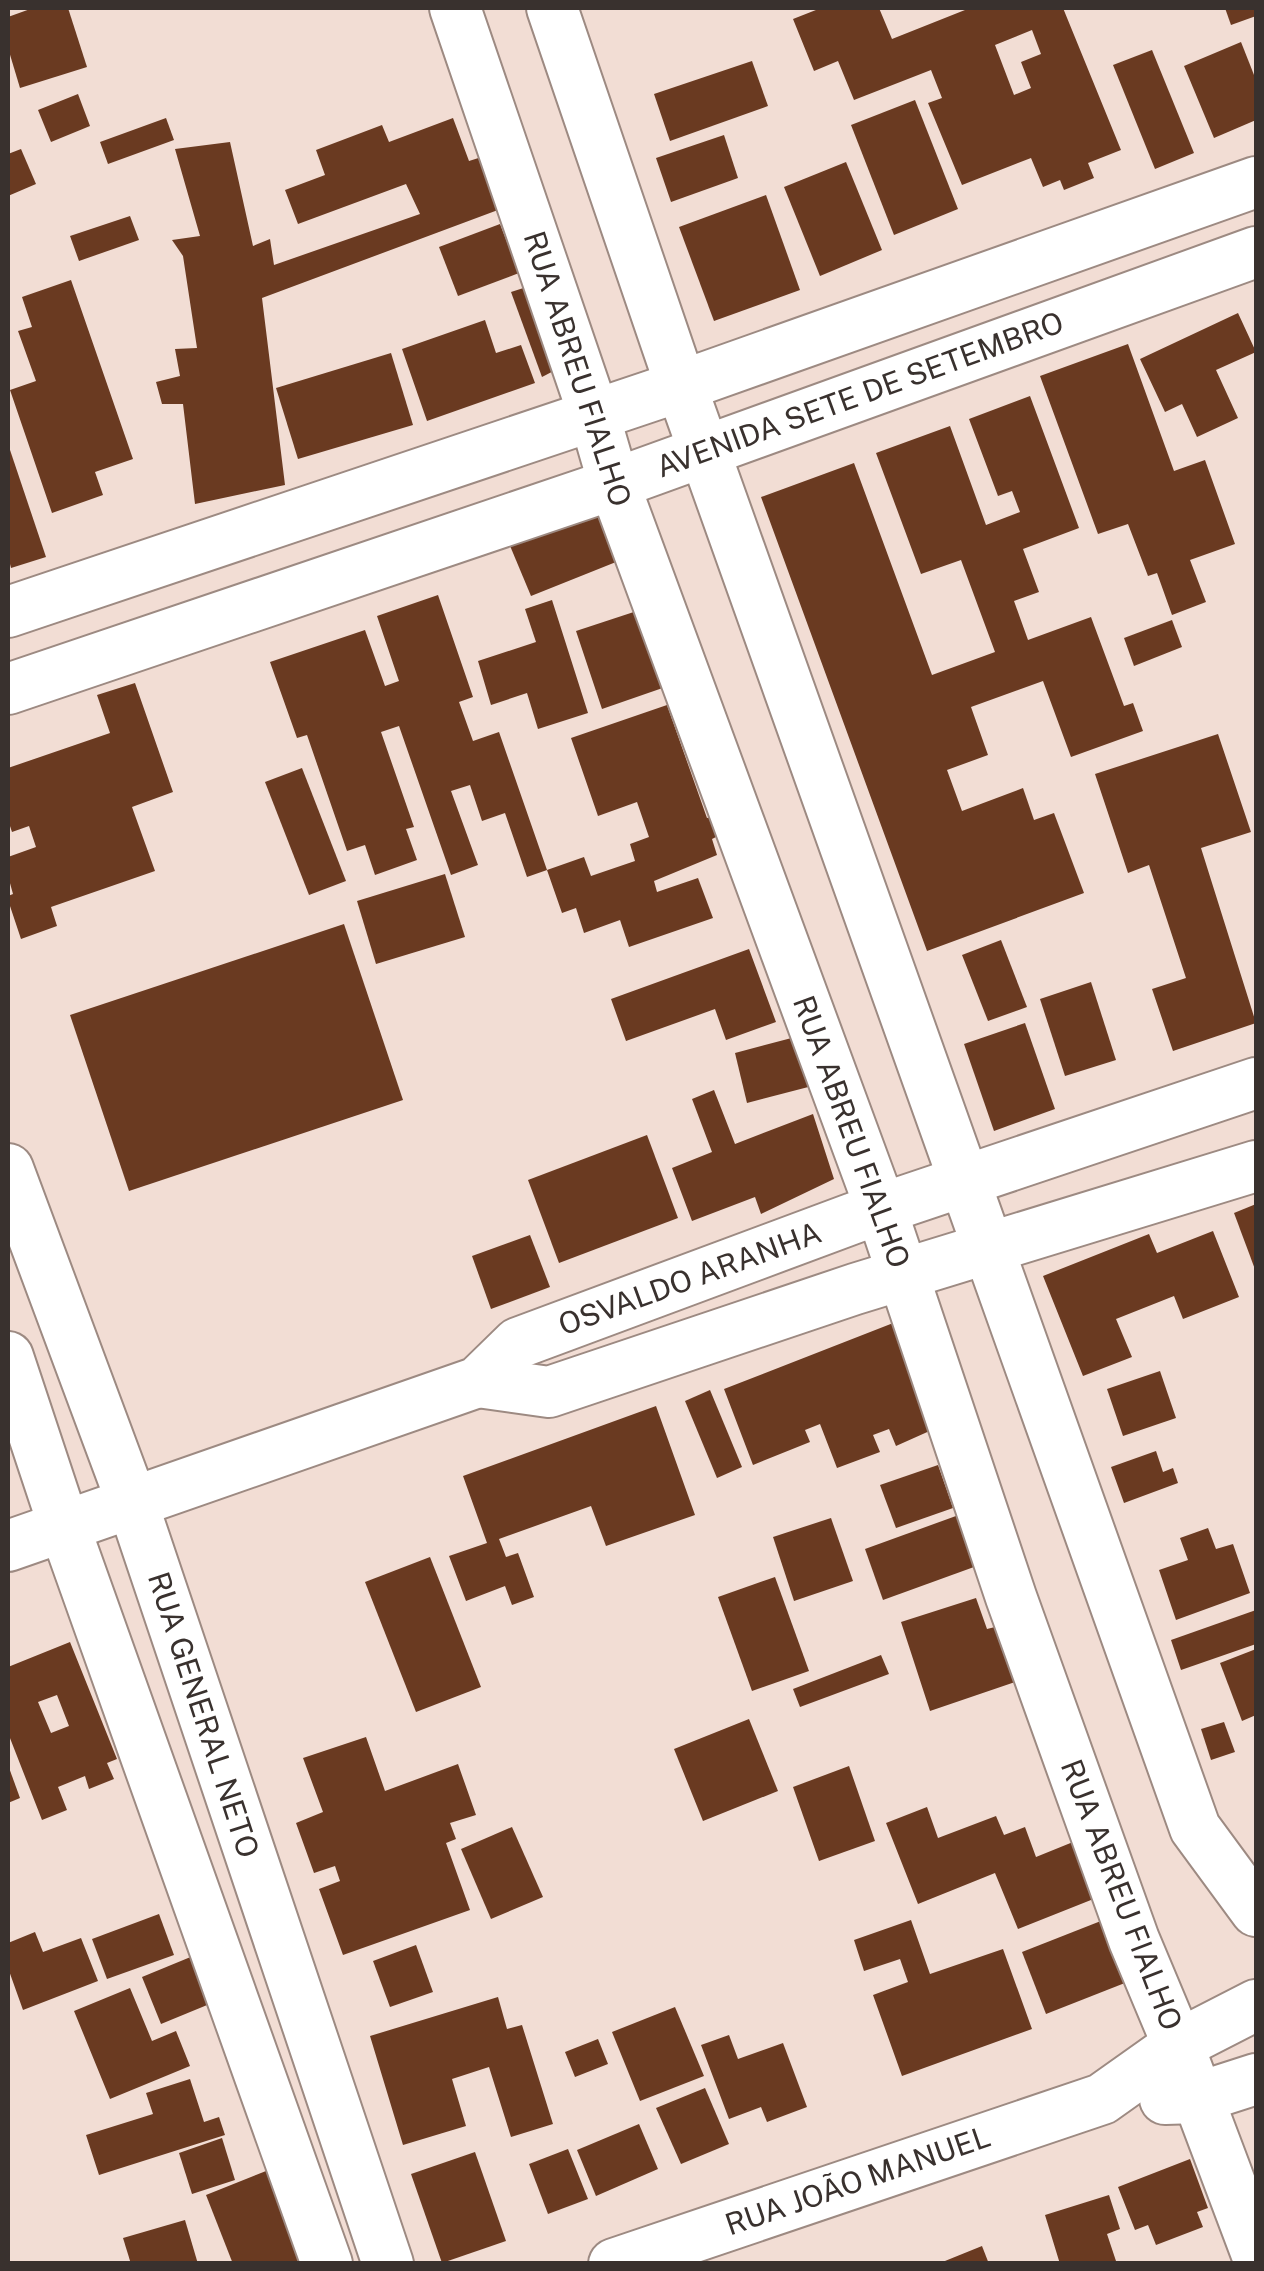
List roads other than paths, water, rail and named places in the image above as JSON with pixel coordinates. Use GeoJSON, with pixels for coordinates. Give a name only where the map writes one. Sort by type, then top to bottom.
{"type":"FeatureCollection","features":[{"type":"Feature","properties":{"kind":"street","name":"RUA ABREU FIALHO"},"geometry":{"type":"LineString","coordinates":[[455,8],[614,484],[888,1207],[1095,1832],[1256,2252]]}},
{"type":"Feature","properties":{"kind":"street"},"geometry":{"type":"LineString","coordinates":[[552,8],[959,1183],[979,1251],[1195,1828],[1256,1910]]}},
{"type":"Feature","properties":{"kind":"street"},"geometry":{"type":"LineString","coordinates":[[19,685],[8,611],[681,386],[1236,190],[1246,256]]}},
{"type":"Feature","properties":{"kind":"street","name":"AVENIDA SETE DE SETEMBRO"},"geometry":{"type":"LineString","coordinates":[[19,685],[614,484],[1246,256]]}},
{"type":"Feature","properties":{"kind":"street"},"geometry":{"type":"LineString","coordinates":[[851,326],[874,390]]}},
{"type":"Feature","properties":{"kind":"street"},"geometry":{"type":"LineString","coordinates":[[394,482],[416,551]]}},
{"type":"Feature","properties":{"kind":"street","name":"OSVALDO ARANHA"},"geometry":{"type":"LineString","coordinates":[[8,1546],[478,1382],[518,1343],[888,1207],[1256,1082]]}},
{"type":"Feature","properties":{"kind":"street"},"geometry":{"type":"LineString","coordinates":[[1149,1118],[1174,1193]]}},
{"type":"Feature","properties":{"kind":"street","name":"OSVALDO ARANHA"},"geometry":{"type":"LineString","coordinates":[[478,1382],[548,1392],[909,1272],[1256,1166]]}},
{"type":"Feature","properties":{"kind":"street","name":"RUA GENERAL NETO"},"geometry":{"type":"LineString","coordinates":[[8,1169],[132,1502],[388,2264]]}},
{"type":"Feature","properties":{"kind":"street"},"geometry":{"type":"LineString","coordinates":[[8,1357],[64,1526],[326,2264]]}},
{"type":"Feature","properties":{"kind":"street"},"geometry":{"type":"LineString","coordinates":[[210,1936],[270,1918]]}},
{"type":"Feature","properties":{"kind":"street","name":"RUA JOÃO MANUEL"},"geometry":{"type":"LineString","coordinates":[[614,2264],[1102,2099],[1178,2045],[1256,2005]]}},
{"type":"Feature","properties":{"kind":"street","name":"RUA JOÃO MANUEL"},"geometry":{"type":"LineString","coordinates":[[1102,2099],[1198,2098],[1256,2079]]}}]}
